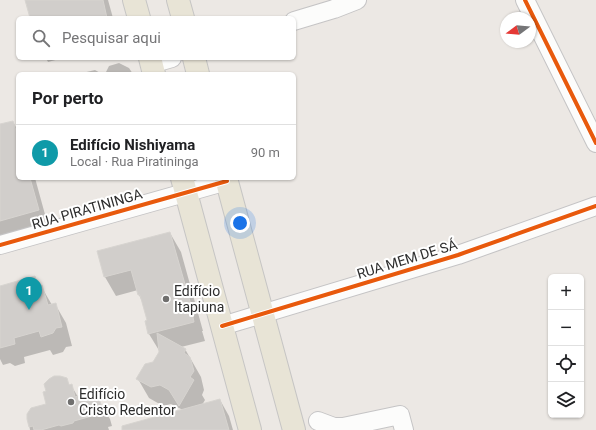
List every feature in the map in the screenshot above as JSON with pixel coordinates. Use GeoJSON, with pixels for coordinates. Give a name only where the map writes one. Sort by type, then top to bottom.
{"type":"FeatureCollection","features":[{"type":"Feature","properties":{"kind":"main road"},"geometry":{"type":"LineString","coordinates":[[134,0],[138,16]]}},
{"type":"Feature","properties":{"kind":"main road"},"geometry":{"type":"LineString","coordinates":[[178,0],[182,16]]}},
{"type":"Feature","properties":{"kind":"main road"},"geometry":{"type":"LineString","coordinates":[[194,60],[198,72]]}},
{"type":"Feature","properties":{"kind":"main road"},"geometry":{"type":"LineString","coordinates":[[226,180],[294,430]]}},
{"type":"Feature","properties":{"kind":"main road"},"geometry":{"type":"LineString","coordinates":[[184,185],[250,430]]}},
{"type":"Feature","properties":{"kind":"street"},"geometry":{"type":"LineString","coordinates":[[296,20],[357,0]]}},
{"type":"Feature","properties":{"kind":"street"},"geometry":{"type":"LineString","coordinates":[[525,0],[596,143]]}},
{"type":"Feature","properties":{"kind":"street"},"geometry":{"type":"LineString","coordinates":[[152,65],[166,60]]}},
{"type":"Feature","properties":{"kind":"street","name":"RUA PIRATININGA"},"geometry":{"type":"LineString","coordinates":[[0,245],[184,185],[226,180]]}},
{"type":"Feature","properties":{"kind":"street","name":"RUA MEM DE SÁ"},"geometry":{"type":"LineString","coordinates":[[222,326],[263,315],[458,255],[596,206]]}},
{"type":"Feature","properties":{"kind":"street"},"geometry":{"type":"LineString","coordinates":[[318,421],[334,427],[343,427],[400,414],[404,430]]}},
{"type":"Feature","properties":{"kind":"building"},"geometry":{"type":"Polygon","coordinates":[[[25,0],[103,0],[107,16],[29,16],[25,0]]]}},
{"type":"Feature","properties":{"kind":"building"},"geometry":{"type":"Polygon","coordinates":[[[13,121],[16,131],[16,180],[31,180],[39,210],[0,221],[0,124],[13,121]]]}},
{"type":"Feature","properties":{"kind":"building"},"geometry":{"type":"Polygon","coordinates":[[[170,232],[193,312],[194,322],[148,334],[145,321],[147,320],[131,270],[104,277],[97,251],[170,232]]]}},
{"type":"Feature","properties":{"kind":"building"},"geometry":{"type":"Polygon","coordinates":[[[35,276],[38,286],[42,285],[48,305],[56,303],[62,327],[56,328],[53,333],[41,337],[39,331],[14,338],[15,344],[0,348],[0,286],[35,276]]]}},
{"type":"Feature","properties":{"kind":"building"},"geometry":{"type":"Polygon","coordinates":[[[157,333],[186,349],[184,353],[190,357],[194,371],[190,377],[194,380],[179,406],[169,390],[160,385],[151,387],[136,379],[145,364],[153,362],[159,352],[157,333]]]}},
{"type":"Feature","properties":{"kind":"building","name":"Edifício Cristo Redentor"},"geometry":{"type":"Polygon","coordinates":[[[54,376],[67,378],[69,385],[72,384],[75,397],[90,392],[96,395],[102,407],[98,408],[99,414],[74,421],[73,423],[41,430],[34,430],[33,426],[29,427],[27,414],[31,408],[46,404],[43,392],[46,391],[44,384],[54,376]]]}},
{"type":"Feature","properties":{"kind":"building"},"geometry":{"type":"Polygon","coordinates":[[[220,399],[229,430],[122,430],[122,426],[220,399]]]}},
{"type":"Feature","properties":{"kind":"cycle path"},"geometry":{"type":"LineString","coordinates":[[525,0],[596,143]]}},
{"type":"Feature","properties":{"kind":"cycle path"},"geometry":{"type":"LineString","coordinates":[[0,245],[227,181]]}},
{"type":"Feature","properties":{"kind":"cycle path"},"geometry":{"type":"LineString","coordinates":[[222,326],[458,255],[596,206]]}},
{"type":"Feature","properties":{"kind":"place","name":"Edifício Itapiuna"},"geometry":{"type":"Point","coordinates":[166,299]}},
{"type":"Feature","properties":{"kind":"place","name":"Edifício Nishiyama"},"geometry":{"type":"Point","coordinates":[29,310]}},
{"type":"Feature","properties":{"kind":"place","name":"Edifício Cristo Redentor"},"geometry":{"type":"Point","coordinates":[71,402]}}]}
